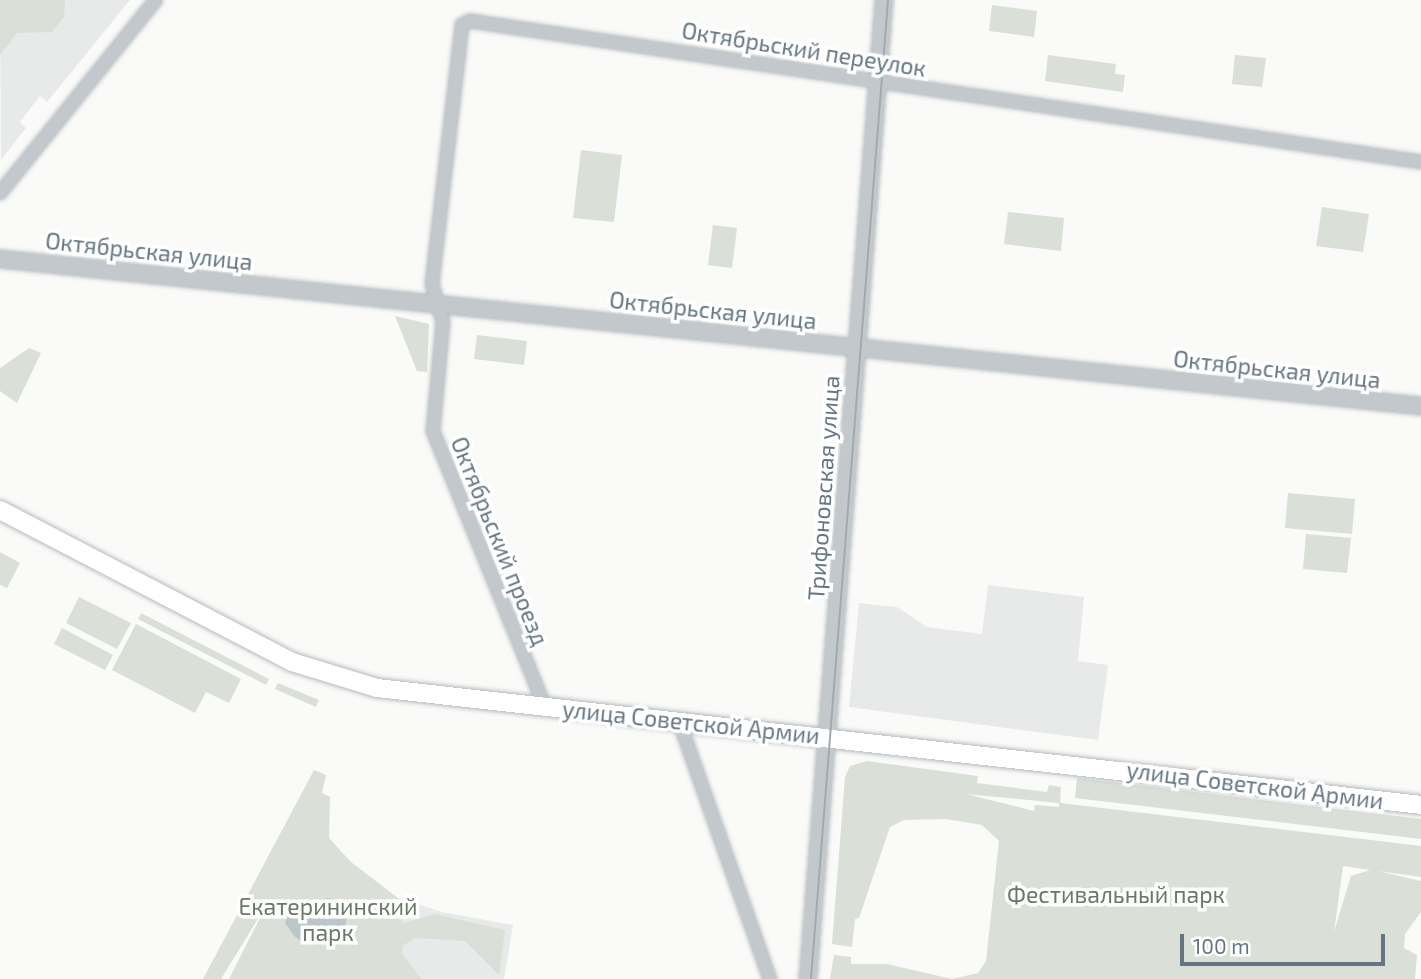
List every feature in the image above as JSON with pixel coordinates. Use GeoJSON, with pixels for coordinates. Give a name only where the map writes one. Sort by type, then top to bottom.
{"type":"FeatureCollection","features":[{"type":"Feature","properties":{"kind":"main road","name":"улица Советской Армии"},"geometry":{"type":"LineString","coordinates":[[0,510],[303,666],[380,689],[1421,805]]}},
{"type":"Feature","properties":{"kind":"street"},"geometry":{"type":"LineString","coordinates":[[0,192],[156,0]]}},
{"type":"Feature","properties":{"kind":"street","name":"Трифоновская улица"},"geometry":{"type":"LineString","coordinates":[[808,979],[829,737],[855,347],[884,0]]}},
{"type":"Feature","properties":{"kind":"street","name":"Октябрьский переулок"},"geometry":{"type":"LineString","coordinates":[[437,306],[432,284],[435,257],[462,25],[470,21],[1421,162]]}},
{"type":"Feature","properties":{"kind":"street"},"geometry":{"type":"LineString","coordinates":[[0,251],[21,260]]}},
{"type":"Feature","properties":{"kind":"street","name":"Октябрьская улица"},"geometry":{"type":"LineString","coordinates":[[0,259],[1421,406]]}},
{"type":"Feature","properties":{"kind":"street","name":"Октябрьский проезд"},"geometry":{"type":"LineString","coordinates":[[437,306],[443,334],[433,431],[545,707]]}},
{"type":"Feature","properties":{"kind":"street"},"geometry":{"type":"LineString","coordinates":[[679,721],[770,979]]}},
{"type":"Feature","properties":{"kind":"shaded area"},"geometry":{"type":"Polygon","coordinates":[[[0,0],[130,0],[47,102],[40,96],[20,122],[26,128],[1,160],[0,0]]]}},
{"type":"Feature","properties":{"kind":"shaded area"},"geometry":{"type":"Polygon","coordinates":[[[988,585],[1084,597],[1078,661],[1108,665],[1098,740],[849,707],[859,603],[897,607],[927,627],[982,634],[988,585]]]}},
{"type":"Feature","properties":{"kind":"shaded area"},"geometry":{"type":"Polygon","coordinates":[[[328,898],[342,902],[348,910],[344,933],[325,943],[307,944],[295,937],[285,923],[289,914],[309,913],[317,901],[328,898]]]}},
{"type":"Feature","properties":{"kind":"shaded area"},"geometry":{"type":"Polygon","coordinates":[[[398,898],[442,912],[513,925],[504,979],[384,979],[398,898]]]}},
{"type":"Feature","properties":{"kind":"green space"},"geometry":{"type":"Polygon","coordinates":[[[0,0],[65,0],[64,17],[52,32],[17,33],[0,55],[0,0]]]}},
{"type":"Feature","properties":{"kind":"green space"},"geometry":{"type":"Polygon","coordinates":[[[992,5],[1037,11],[1034,37],[989,31],[992,5]]]}},
{"type":"Feature","properties":{"kind":"green space"},"geometry":{"type":"Polygon","coordinates":[[[1048,55],[1116,64],[1115,74],[1125,75],[1123,92],[1045,81],[1048,55]]]}},
{"type":"Feature","properties":{"kind":"green space"},"geometry":{"type":"Polygon","coordinates":[[[1235,55],[1266,58],[1262,87],[1232,84],[1235,55]]]}},
{"type":"Feature","properties":{"kind":"green space"},"geometry":{"type":"Polygon","coordinates":[[[581,150],[622,155],[614,222],[573,218],[581,150]]]}},
{"type":"Feature","properties":{"kind":"green space"},"geometry":{"type":"Polygon","coordinates":[[[1322,207],[1369,214],[1363,252],[1316,246],[1322,207]]]}},
{"type":"Feature","properties":{"kind":"green space"},"geometry":{"type":"Polygon","coordinates":[[[1008,212],[1064,218],[1061,251],[1004,244],[1008,212]]]}},
{"type":"Feature","properties":{"kind":"green space"},"geometry":{"type":"Polygon","coordinates":[[[713,225],[737,228],[732,268],[708,265],[713,225]]]}},
{"type":"Feature","properties":{"kind":"green space"},"geometry":{"type":"Polygon","coordinates":[[[395,316],[429,324],[427,372],[417,371],[395,316]]]}},
{"type":"Feature","properties":{"kind":"green space"},"geometry":{"type":"Polygon","coordinates":[[[477,335],[527,341],[524,365],[474,359],[477,335]]]}},
{"type":"Feature","properties":{"kind":"green space"},"geometry":{"type":"Polygon","coordinates":[[[29,348],[41,353],[17,403],[0,391],[0,368],[29,348]]]}},
{"type":"Feature","properties":{"kind":"green space"},"geometry":{"type":"Polygon","coordinates":[[[1288,493],[1355,499],[1352,534],[1285,528],[1288,493]]]}},
{"type":"Feature","properties":{"kind":"green space"},"geometry":{"type":"Polygon","coordinates":[[[1306,534],[1351,538],[1347,573],[1303,569],[1306,534]]]}},
{"type":"Feature","properties":{"kind":"green space"},"geometry":{"type":"Polygon","coordinates":[[[0,552],[20,563],[7,588],[0,585],[0,552]]]}},
{"type":"Feature","properties":{"kind":"green space"},"geometry":{"type":"Polygon","coordinates":[[[79,597],[131,623],[117,649],[66,623],[79,597]]]}},
{"type":"Feature","properties":{"kind":"green space"},"geometry":{"type":"Polygon","coordinates":[[[141,613],[269,679],[266,685],[138,619],[141,613]]]}},
{"type":"Feature","properties":{"kind":"green space"},"geometry":{"type":"Polygon","coordinates":[[[136,624],[241,679],[229,703],[206,692],[195,713],[112,670],[136,624]]]}},
{"type":"Feature","properties":{"kind":"green space"},"geometry":{"type":"Polygon","coordinates":[[[62,628],[113,655],[105,670],[54,644],[62,628]]]}},
{"type":"Feature","properties":{"kind":"green space"},"geometry":{"type":"Polygon","coordinates":[[[278,683],[319,700],[316,707],[275,689],[278,683]]]}},
{"type":"Feature","properties":{"kind":"green space","name":"Фестивальный парк"},"geometry":{"type":"Polygon","coordinates":[[[867,761],[978,776],[977,783],[1047,792],[1049,785],[1061,787],[1060,803],[1421,846],[1421,877],[1378,871],[1421,881],[1421,912],[1405,934],[1404,948],[1417,955],[1415,979],[952,979],[978,973],[986,961],[999,841],[982,825],[946,819],[904,820],[890,827],[859,918],[855,919],[852,947],[832,944],[845,777],[850,766],[867,761]],[[966,794],[1034,811],[1035,805],[1059,807],[1059,803],[966,794]],[[1343,866],[1334,932],[1351,876],[1370,870],[1343,866]]]}},
{"type":"Feature","properties":{"kind":"green space","name":"Екатерининский парк"},"geometry":{"type":"Polygon","coordinates":[[[314,770],[326,775],[322,793],[330,797],[329,838],[351,862],[398,898],[395,915],[404,923],[435,914],[505,930],[499,975],[465,941],[414,938],[403,946],[402,953],[421,979],[229,979],[267,904],[221,979],[203,979],[314,770]]]}},
{"type":"Feature","properties":{"kind":"green space"},"geometry":{"type":"Polygon","coordinates":[[[1077,778],[1421,819],[1421,839],[1075,798],[1077,778]]]}},
{"type":"Feature","properties":{"kind":"green space"},"geometry":{"type":"Polygon","coordinates":[[[834,955],[851,957],[851,964],[887,964],[952,979],[830,979],[834,955]]]}},
{"type":"Feature","properties":{"kind":"tram line"},"geometry":{"type":"LineString","coordinates":[[811,979],[888,0]]}}]}
